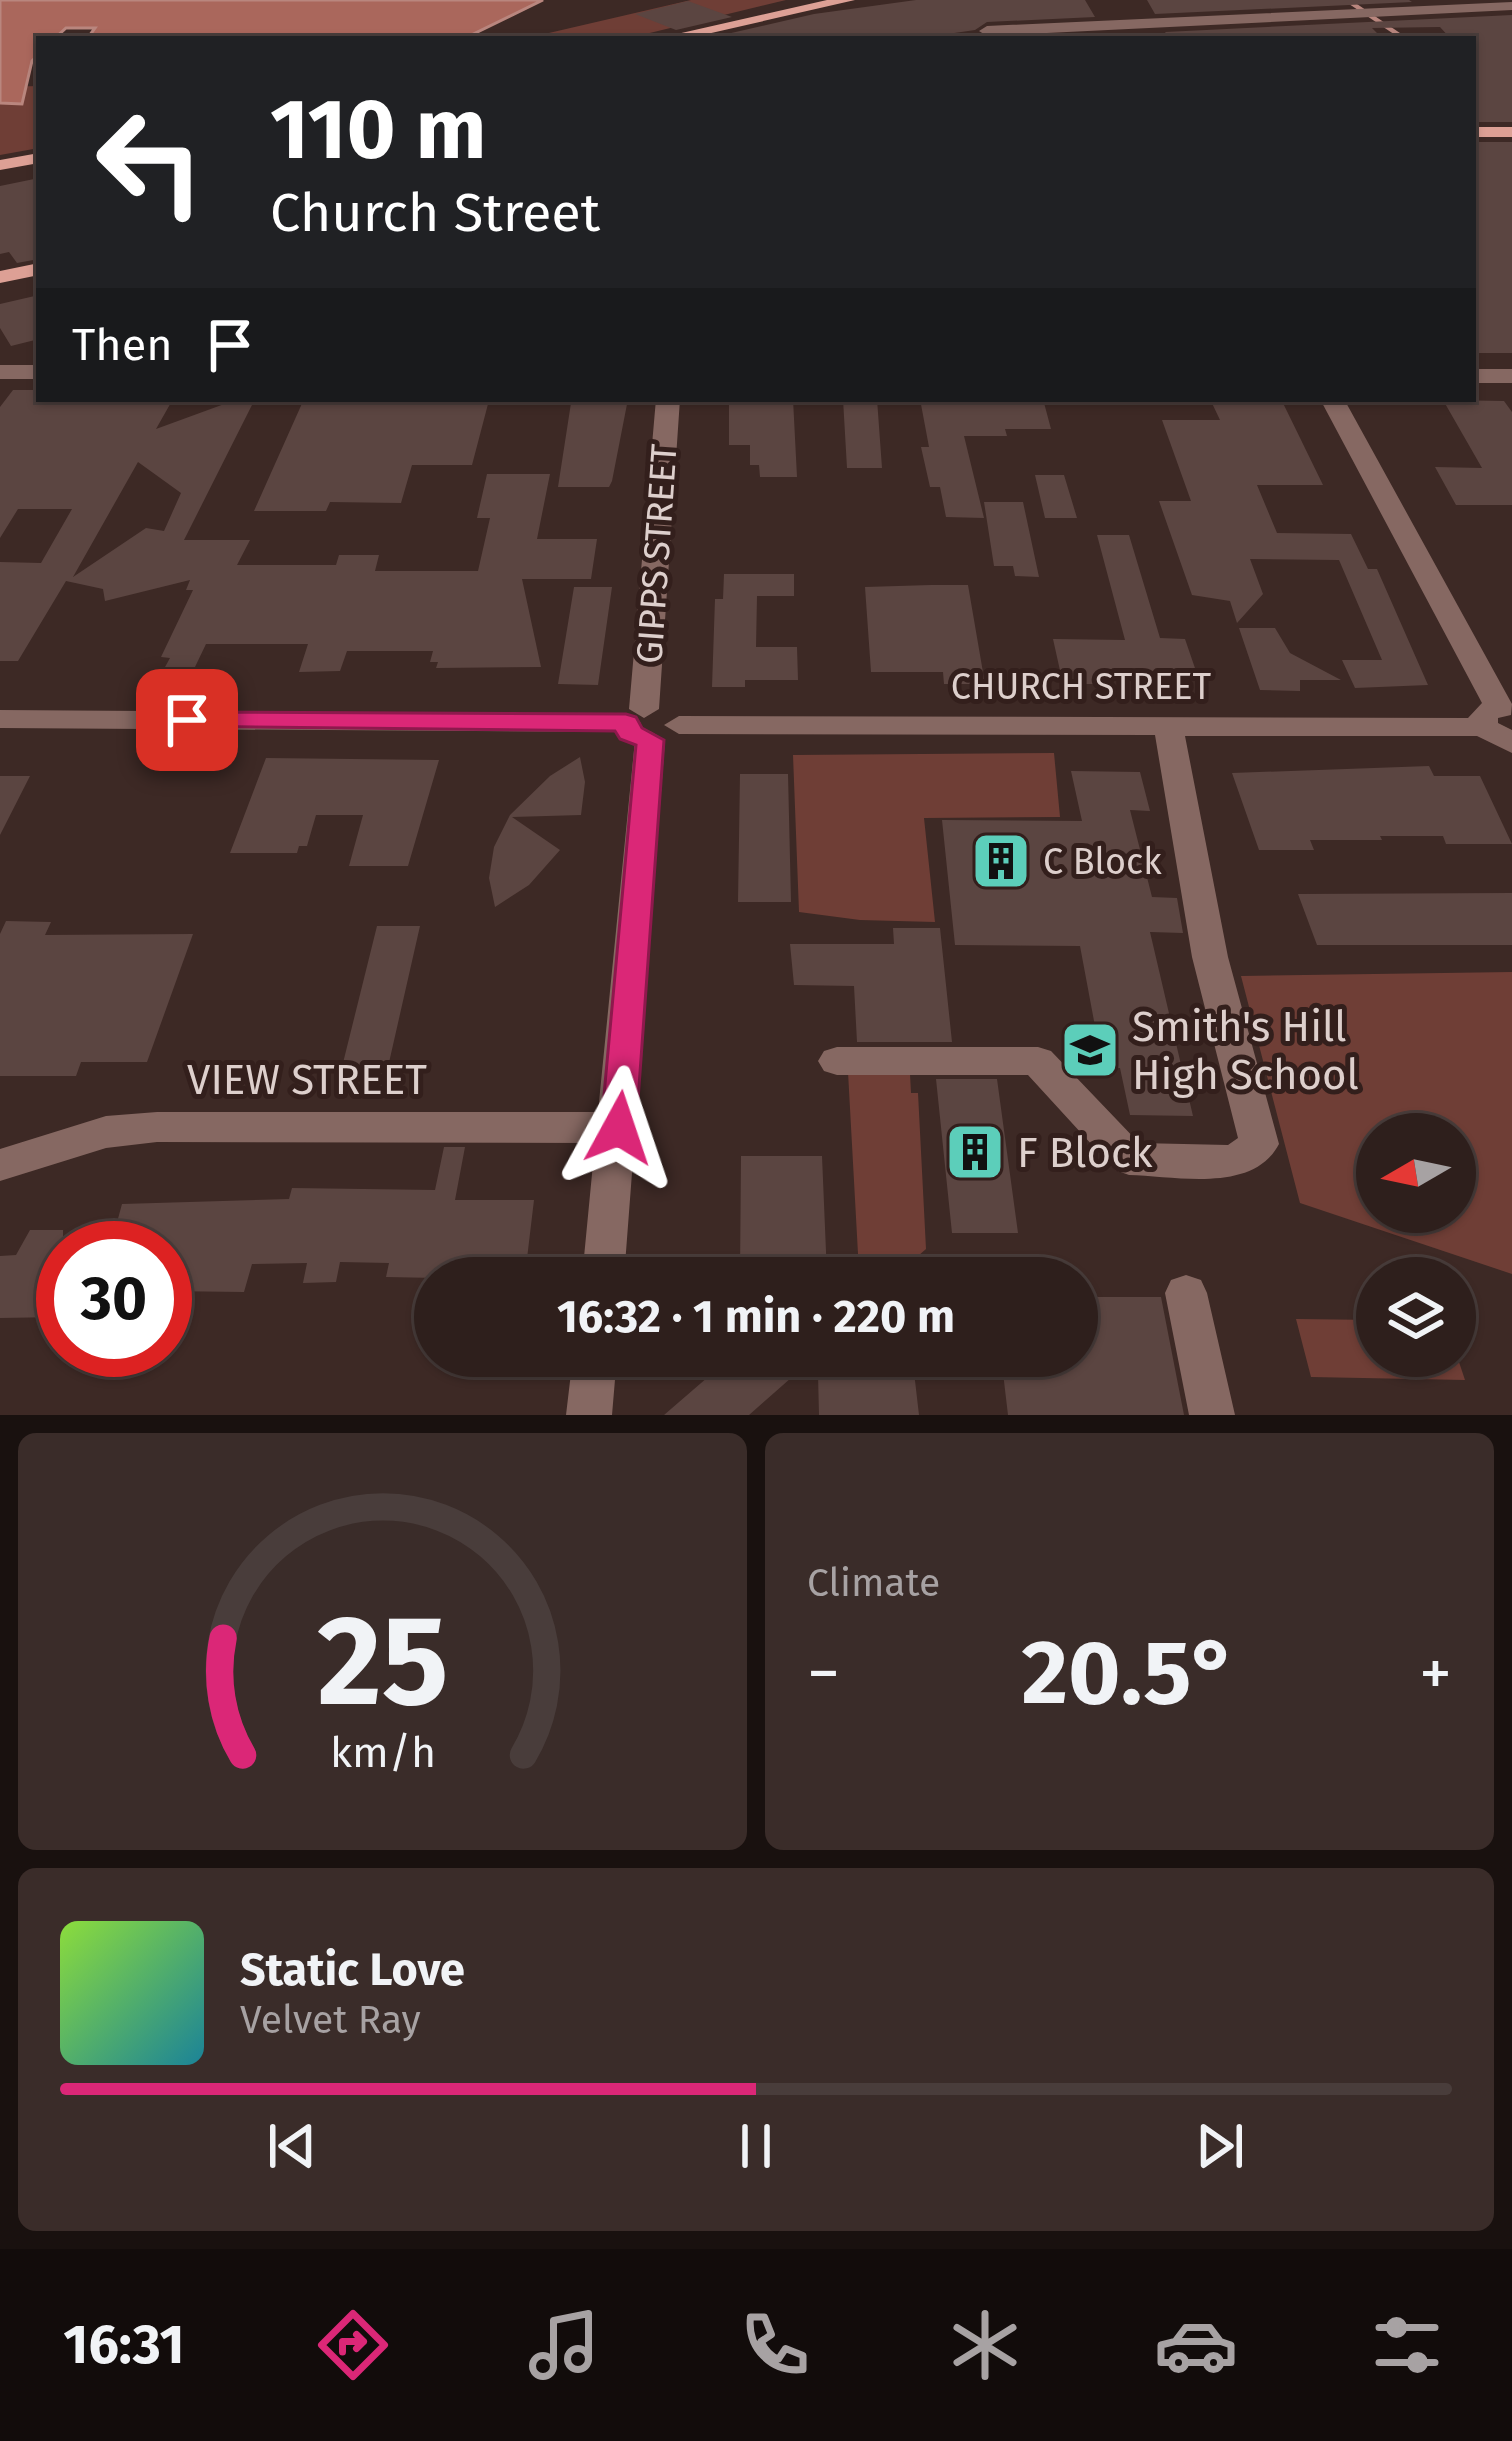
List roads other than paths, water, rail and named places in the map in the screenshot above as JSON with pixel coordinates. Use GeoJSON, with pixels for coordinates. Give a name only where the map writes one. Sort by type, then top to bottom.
{"type":"FeatureCollection","features":[{"type":"Feature","properties":{"kind":"main road"},"geometry":{"type":"LineString","coordinates":[[677,36],[848,0]]}},
{"type":"Feature","properties":{"kind":"main road"},"geometry":{"type":"LineString","coordinates":[[1476,132],[1512,133]]}},
{"type":"Feature","properties":{"kind":"main road"},"geometry":{"type":"LineString","coordinates":[[0,166],[36,159]]}},
{"type":"Feature","properties":{"kind":"main road"},"geometry":{"type":"LineString","coordinates":[[0,277],[36,270]]}},
{"type":"Feature","properties":{"kind":"street"},"geometry":{"type":"LineString","coordinates":[[1155,16],[1512,7]]}},
{"type":"Feature","properties":{"kind":"street"},"geometry":{"type":"LineString","coordinates":[[1122,11],[1138,32]]}},
{"type":"Feature","properties":{"kind":"street"},"geometry":{"type":"LineString","coordinates":[[986,31],[1138,32],[1225,12]]}},
{"type":"Feature","properties":{"kind":"street"},"geometry":{"type":"LineString","coordinates":[[0,371],[36,372]]}},
{"type":"Feature","properties":{"kind":"street"},"geometry":{"type":"LineString","coordinates":[[1476,376],[1512,376]]}},
{"type":"Feature","properties":{"kind":"street","name":"GIPPS STREET"},"geometry":{"type":"LineString","coordinates":[[605,1257],[650,724],[668,402]]}},
{"type":"Feature","properties":{"kind":"street"},"geometry":{"type":"LineString","coordinates":[[1335,402],[1512,743]]}},
{"type":"Feature","properties":{"kind":"street","name":"CHURCH STREET"},"geometry":{"type":"LineString","coordinates":[[0,719],[1168,725],[1498,715]]}},
{"type":"Feature","properties":{"kind":"street"},"geometry":{"type":"LineString","coordinates":[[838,1061],[1038,1060],[1129,1159],[1235,1161],[1259,1144],[1210,957],[1168,725]]}},
{"type":"Feature","properties":{"kind":"street","name":"VIEW STREET"},"geometry":{"type":"LineString","coordinates":[[0,1165],[106,1132],[157,1127],[619,1128]]}},
{"type":"Feature","properties":{"kind":"street"},"geometry":{"type":"LineString","coordinates":[[1186,1293],[1212,1415]]}},
{"type":"Feature","properties":{"kind":"street"},"geometry":{"type":"LineString","coordinates":[[589,1415],[593,1377]]}},
{"type":"Feature","properties":{"kind":"waterway"},"geometry":{"type":"LineString","coordinates":[[1347,0],[1401,36]]}},
{"type":"Feature","properties":{"kind":"place","name":"C Block"},"geometry":{"type":"Point","coordinates":[1001,861]}},
{"type":"Feature","properties":{"kind":"place","name":"Smith's Hill High School"},"geometry":{"type":"Point","coordinates":[1090,1050]}},
{"type":"Feature","properties":{"kind":"place","name":"F Block"},"geometry":{"type":"Point","coordinates":[975,1152]}}]}
